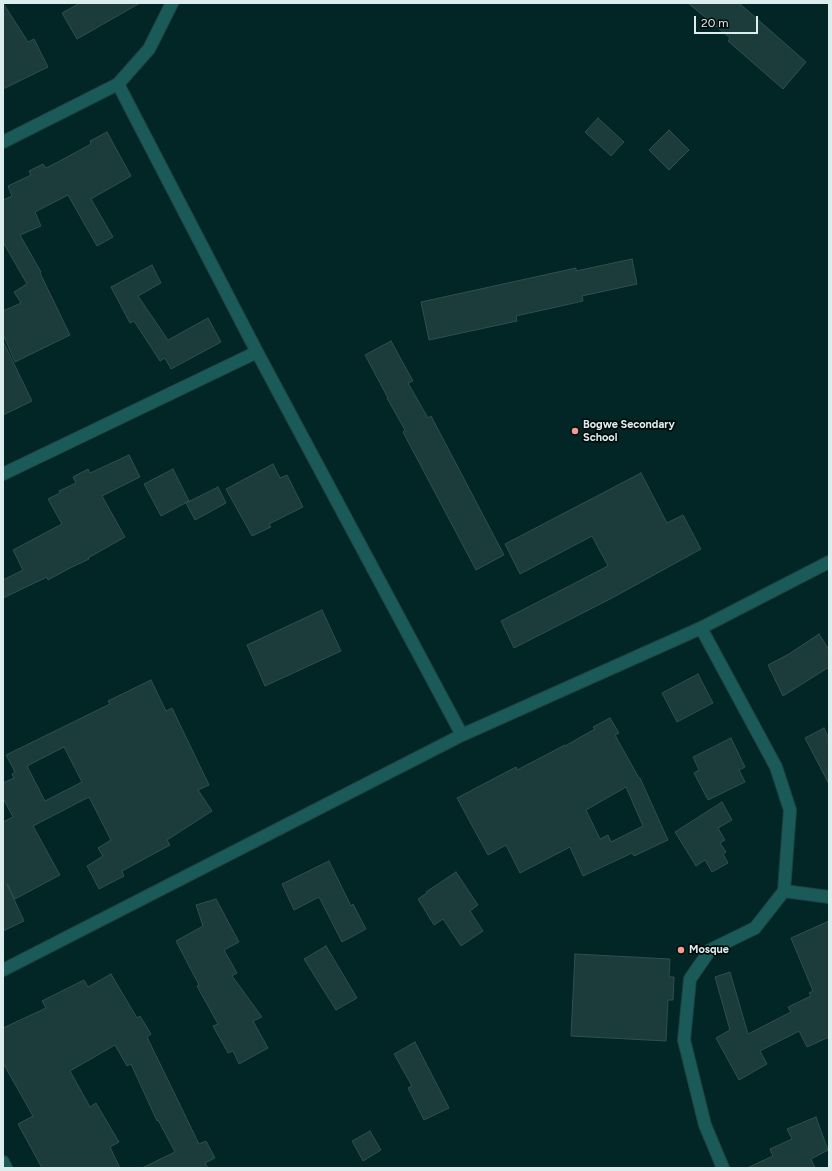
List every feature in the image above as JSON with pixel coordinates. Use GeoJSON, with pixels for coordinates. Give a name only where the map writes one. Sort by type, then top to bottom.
{"type":"FeatureCollection","features":[{"type":"Feature","properties":{"kind":"street"},"geometry":{"type":"LineString","coordinates":[[3,142],[118,84],[149,49],[172,3]]}},
{"type":"Feature","properties":{"kind":"street"},"geometry":{"type":"LineString","coordinates":[[118,84],[257,352],[462,735]]}},
{"type":"Feature","properties":{"kind":"street"},"geometry":{"type":"LineString","coordinates":[[3,474],[257,352]]}},
{"type":"Feature","properties":{"kind":"street"},"geometry":{"type":"LineString","coordinates":[[3,970],[462,735],[701,628],[829,562]]}},
{"type":"Feature","properties":{"kind":"street"},"geometry":{"type":"LineString","coordinates":[[701,628],[776,768],[790,810],[784,891],[755,928],[710,950],[690,979],[684,1040],[706,1125],[723,1168]]}},
{"type":"Feature","properties":{"kind":"street"},"geometry":{"type":"LineString","coordinates":[[784,891],[829,897]]}},
{"type":"Feature","properties":{"kind":"street"},"geometry":{"type":"LineString","coordinates":[[3,1162],[6,1168]]}},
{"type":"Feature","properties":{"kind":"building"},"geometry":{"type":"Polygon","coordinates":[[[3,3],[28,42],[34,39],[48,67],[3,89],[3,3]]]}},
{"type":"Feature","properties":{"kind":"building"},"geometry":{"type":"Polygon","coordinates":[[[80,3],[140,3],[77,39],[62,13],[80,3]]]}},
{"type":"Feature","properties":{"kind":"building"},"geometry":{"type":"Polygon","coordinates":[[[688,3],[739,3],[806,62],[783,89],[728,41],[730,38],[688,3]]]}},
{"type":"Feature","properties":{"kind":"building"},"geometry":{"type":"Polygon","coordinates":[[[598,118],[624,142],[611,156],[585,132],[598,118]]]}},
{"type":"Feature","properties":{"kind":"building"},"geometry":{"type":"Polygon","coordinates":[[[669,130],[689,150],[669,170],[649,150],[669,130]]]}},
{"type":"Feature","properties":{"kind":"building"},"geometry":{"type":"Polygon","coordinates":[[[107,132],[131,176],[91,199],[113,237],[97,246],[68,195],[35,212],[41,226],[20,235],[41,272],[40,273],[70,335],[15,362],[3,334],[3,311],[21,303],[14,292],[27,284],[3,242],[3,200],[12,196],[8,186],[31,175],[29,171],[43,164],[46,168],[58,162],[91,144],[90,141],[107,132]]]}},
{"type":"Feature","properties":{"kind":"building"},"geometry":{"type":"Polygon","coordinates":[[[632,259],[637,284],[582,296],[583,301],[516,316],[517,321],[429,340],[421,302],[576,268],[576,271],[632,259]]]}},
{"type":"Feature","properties":{"kind":"building"},"geometry":{"type":"Polygon","coordinates":[[[152,265],[161,283],[138,296],[168,340],[208,318],[221,342],[171,369],[165,358],[160,361],[134,321],[130,323],[111,287],[152,265]]]}},
{"type":"Feature","properties":{"kind":"building"},"geometry":{"type":"Polygon","coordinates":[[[3,341],[32,401],[3,415],[3,341]]]}},
{"type":"Feature","properties":{"kind":"building"},"geometry":{"type":"Polygon","coordinates":[[[391,341],[413,381],[408,383],[428,418],[431,416],[504,555],[476,570],[403,432],[405,430],[365,355],[391,341]]]}},
{"type":"Feature","properties":{"kind":"building"},"geometry":{"type":"Polygon","coordinates":[[[129,455],[140,477],[102,496],[125,537],[88,558],[89,559],[48,580],[47,577],[3,598],[3,580],[23,570],[13,550],[62,524],[48,499],[60,493],[59,491],[76,483],[73,477],[88,469],[90,473],[129,455]]]}},
{"type":"Feature","properties":{"kind":"building"},"geometry":{"type":"Polygon","coordinates":[[[273,464],[280,478],[287,475],[303,507],[269,524],[271,527],[252,536],[226,489],[273,464]]]}},
{"type":"Feature","properties":{"kind":"building"},"geometry":{"type":"Polygon","coordinates":[[[173,469],[189,501],[161,516],[144,484],[173,469]]]}},
{"type":"Feature","properties":{"kind":"building"},"geometry":{"type":"Polygon","coordinates":[[[641,473],[667,523],[683,515],[701,549],[612,598],[514,648],[501,621],[608,566],[592,536],[520,574],[505,544],[641,473]]]}},
{"type":"Feature","properties":{"kind":"building"},"geometry":{"type":"Polygon","coordinates":[[[218,487],[226,503],[195,520],[186,503],[218,487]]]}},
{"type":"Feature","properties":{"kind":"building"},"geometry":{"type":"Polygon","coordinates":[[[322,610],[341,651],[265,686],[247,645],[322,610]]]}},
{"type":"Feature","properties":{"kind":"building"},"geometry":{"type":"Polygon","coordinates":[[[819,634],[829,650],[829,667],[783,696],[768,665],[789,654],[819,634]]]}},
{"type":"Feature","properties":{"kind":"building"},"geometry":{"type":"Polygon","coordinates":[[[698,674],[713,703],[677,722],[662,693],[698,674]]]}},
{"type":"Feature","properties":{"kind":"building"},"geometry":{"type":"Polygon","coordinates":[[[151,680],[166,711],[172,708],[209,785],[198,790],[212,811],[167,840],[170,845],[122,871],[124,876],[99,889],[87,866],[103,856],[98,848],[111,840],[89,797],[33,826],[60,875],[15,899],[7,884],[24,921],[3,931],[3,822],[13,817],[3,798],[3,783],[14,778],[12,774],[15,772],[6,755],[110,704],[108,701],[151,680]],[[64,747],[27,766],[45,801],[82,782],[64,747]]]}},
{"type":"Feature","properties":{"kind":"building"},"geometry":{"type":"Polygon","coordinates":[[[610,718],[619,733],[615,735],[640,778],[668,840],[634,856],[632,853],[583,876],[570,847],[520,873],[506,845],[488,855],[457,798],[516,767],[517,770],[565,746],[595,729],[593,727],[610,718]],[[626,787],[586,810],[600,839],[608,835],[611,842],[643,826],[626,787]]]}},
{"type":"Feature","properties":{"kind":"building"},"geometry":{"type":"Polygon","coordinates":[[[824,728],[829,739],[829,784],[805,738],[824,728]]]}},
{"type":"Feature","properties":{"kind":"building"},"geometry":{"type":"Polygon","coordinates":[[[731,738],[745,767],[739,770],[745,782],[708,800],[694,773],[699,770],[693,757],[731,738]]]}},
{"type":"Feature","properties":{"kind":"building"},"geometry":{"type":"Polygon","coordinates":[[[722,802],[732,820],[718,828],[725,840],[720,843],[726,852],[723,854],[728,863],[712,872],[705,860],[696,866],[675,832],[722,802]]]}},
{"type":"Feature","properties":{"kind":"building"},"geometry":{"type":"Polygon","coordinates":[[[329,861],[351,906],[353,904],[366,929],[342,942],[319,897],[294,910],[282,884],[329,861]]]}},
{"type":"Feature","properties":{"kind":"building"},"geometry":{"type":"Polygon","coordinates":[[[456,872],[478,905],[470,911],[483,931],[461,946],[443,919],[434,925],[418,899],[456,872]]]}},
{"type":"Feature","properties":{"kind":"building"},"geometry":{"type":"Polygon","coordinates":[[[216,899],[239,942],[224,950],[237,973],[232,976],[262,1017],[253,1021],[268,1048],[239,1064],[233,1051],[228,1053],[213,1026],[218,1024],[197,986],[199,985],[176,941],[203,926],[196,905],[216,899]]]}},
{"type":"Feature","properties":{"kind":"building"},"geometry":{"type":"Polygon","coordinates":[[[829,921],[829,1037],[807,1047],[799,1031],[760,1051],[767,1064],[739,1080],[716,1038],[730,1030],[715,977],[730,972],[748,1034],[791,1012],[788,1007],[811,996],[809,993],[813,991],[791,938],[829,921]]]}},
{"type":"Feature","properties":{"kind":"building"},"geometry":{"type":"Polygon","coordinates":[[[326,946],[357,998],[336,1010],[304,959],[326,946]]]}},
{"type":"Feature","properties":{"kind":"building"},"geometry":{"type":"Polygon","coordinates":[[[575,954],[670,959],[669,977],[674,977],[673,1000],[668,1000],[666,1041],[571,1036],[575,954]]]}},
{"type":"Feature","properties":{"kind":"building"},"geometry":{"type":"Polygon","coordinates":[[[111,974],[137,1018],[140,1016],[151,1034],[147,1037],[199,1144],[206,1141],[215,1158],[205,1163],[208,1168],[142,1168],[175,1152],[158,1120],[157,1121],[131,1064],[127,1066],[115,1045],[70,1071],[90,1107],[96,1103],[119,1142],[110,1147],[120,1168],[42,1168],[18,1124],[33,1116],[3,1063],[3,1028],[46,1008],[42,1001],[84,980],[88,987],[111,974]]]}},
{"type":"Feature","properties":{"kind":"building"},"geometry":{"type":"Polygon","coordinates":[[[415,1042],[449,1108],[424,1120],[408,1088],[412,1086],[394,1054],[415,1042]]]}},
{"type":"Feature","properties":{"kind":"building"},"geometry":{"type":"Polygon","coordinates":[[[816,1117],[828,1150],[811,1159],[815,1168],[747,1168],[773,1156],[770,1149],[792,1139],[787,1129],[816,1117]]]}},
{"type":"Feature","properties":{"kind":"building"},"geometry":{"type":"Polygon","coordinates":[[[370,1131],[381,1150],[363,1161],[352,1141],[370,1131]]]}},
{"type":"Feature","properties":{"kind":"place","name":"Bogwe Secondary School"},"geometry":{"type":"Point","coordinates":[575,431]}},
{"type":"Feature","properties":{"kind":"place","name":"Mosque"},"geometry":{"type":"Point","coordinates":[681,950]}}]}
